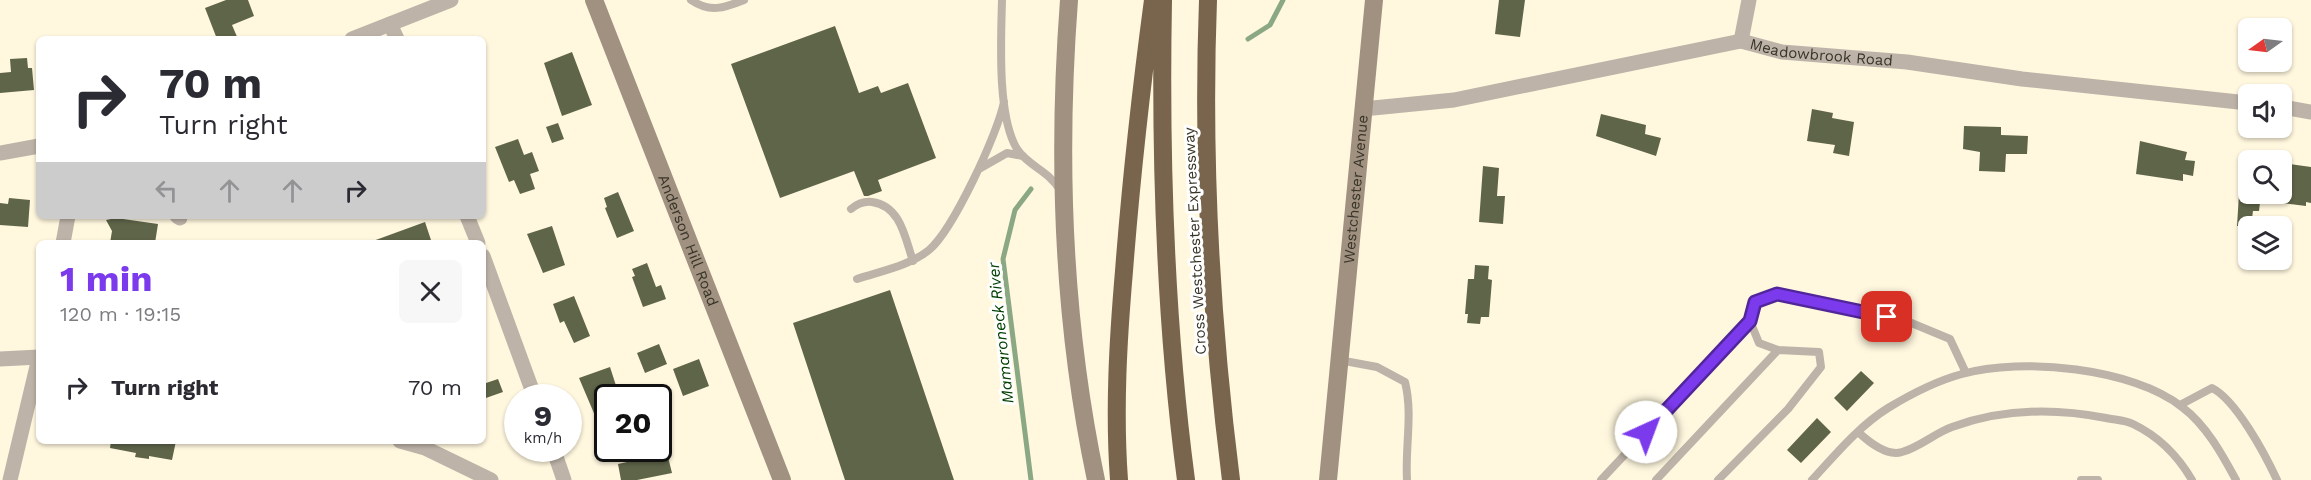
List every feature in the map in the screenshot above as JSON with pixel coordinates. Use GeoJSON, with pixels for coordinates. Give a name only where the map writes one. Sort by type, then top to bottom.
{"type":"FeatureCollection","features":[{"type":"Feature","properties":{"kind":"highway"},"geometry":{"type":"LineString","coordinates":[[1119,480],[1116,402],[1118,347],[1132,160],[1153,0]]}},
{"type":"Feature","properties":{"kind":"highway","name":"Cross Westchester Expressway"},"geometry":{"type":"LineString","coordinates":[[1163,0],[1162,146],[1167,272],[1186,480]]}},
{"type":"Feature","properties":{"kind":"highway","name":"Cross Westchester Expressway"},"geometry":{"type":"LineString","coordinates":[[1208,0],[1208,145],[1212,270],[1231,480]]}},
{"type":"Feature","properties":{"kind":"main road","name":"Anderson Hill Road"},"geometry":{"type":"LineString","coordinates":[[594,0],[781,480]]}},
{"type":"Feature","properties":{"kind":"main road"},"geometry":{"type":"LineString","coordinates":[[1070,0],[1063,136],[1070,298],[1094,480]]}},
{"type":"Feature","properties":{"kind":"main road","name":"Westchester Avenue"},"geometry":{"type":"LineString","coordinates":[[1337,368],[1374,0]]}},
{"type":"Feature","properties":{"kind":"main road"},"geometry":{"type":"LineString","coordinates":[[1328,480],[1337,368]]}},
{"type":"Feature","properties":{"kind":"main road"},"geometry":{"type":"LineString","coordinates":[[1337,368],[1337,480]]}},
{"type":"Feature","properties":{"kind":"street"},"geometry":{"type":"LineString","coordinates":[[360,36],[451,0]]}},
{"type":"Feature","properties":{"kind":"street"},"geometry":{"type":"LineString","coordinates":[[1742,41],[1749,0]]}},
{"type":"Feature","properties":{"kind":"street"},"geometry":{"type":"LineString","coordinates":[[390,24],[395,36]]}},
{"type":"Feature","properties":{"kind":"street","name":"Meadowbrook Road"},"geometry":{"type":"LineString","coordinates":[[1363,109],[1454,100],[1742,41],[1782,52],[1907,62],[2022,79],[2238,102]]}},
{"type":"Feature","properties":{"kind":"street"},"geometry":{"type":"LineString","coordinates":[[2292,109],[2311,112]]}},
{"type":"Feature","properties":{"kind":"street"},"geometry":{"type":"LineString","coordinates":[[0,153],[36,147]]}},
{"type":"Feature","properties":{"kind":"street"},"geometry":{"type":"LineString","coordinates":[[64,240],[67,219]]}},
{"type":"Feature","properties":{"kind":"street"},"geometry":{"type":"LineString","coordinates":[[468,219],[477,240]]}},
{"type":"Feature","properties":{"kind":"street"},"geometry":{"type":"LineString","coordinates":[[486,263],[531,384]]}},
{"type":"Feature","properties":{"kind":"street"},"geometry":{"type":"LineString","coordinates":[[0,359],[36,358]]}},
{"type":"Feature","properties":{"kind":"street"},"geometry":{"type":"LineString","coordinates":[[10,480],[36,371]]}},
{"type":"Feature","properties":{"kind":"street"},"geometry":{"type":"LineString","coordinates":[[411,444],[425,448],[491,480]]}},
{"type":"Feature","properties":{"kind":"street"},"geometry":{"type":"LineString","coordinates":[[558,462],[564,480]]}},
{"type":"Feature","properties":{"kind":"lane"},"geometry":{"type":"LineString","coordinates":[[691,0],[711,9],[724,8],[744,0]]}},
{"type":"Feature","properties":{"kind":"lane"},"geometry":{"type":"LineString","coordinates":[[993,0],[1002,20]]}},
{"type":"Feature","properties":{"kind":"lane"},"geometry":{"type":"LineString","coordinates":[[1002,0],[1004,102],[1008,129],[1023,156],[1053,179],[1066,206]]}},
{"type":"Feature","properties":{"kind":"lane"},"geometry":{"type":"LineString","coordinates":[[857,279],[913,261],[932,248],[978,170],[1001,118],[1004,102]]}},
{"type":"Feature","properties":{"kind":"lane"},"geometry":{"type":"LineString","coordinates":[[978,170],[1007,153],[1023,156]]}},
{"type":"Feature","properties":{"kind":"lane"},"geometry":{"type":"LineString","coordinates":[[851,209],[859,203],[869,202],[888,208],[900,224],[913,261]]}},
{"type":"Feature","properties":{"kind":"lane"},"geometry":{"type":"LineString","coordinates":[[1601,480],[1750,321],[1755,302],[1777,294],[1909,321],[1950,339],[1966,373]]}},
{"type":"Feature","properties":{"kind":"lane"},"geometry":{"type":"LineString","coordinates":[[1718,480],[1788,409],[1821,367],[1819,352],[1778,350],[1759,343],[1750,321]]}},
{"type":"Feature","properties":{"kind":"lane"},"geometry":{"type":"LineString","coordinates":[[1656,480],[1778,350]]}},
{"type":"Feature","properties":{"kind":"lane"},"geometry":{"type":"LineString","coordinates":[[1337,368],[1377,367],[1405,382],[1410,404],[1406,449],[1407,480]]}},
{"type":"Feature","properties":{"kind":"lane"},"geometry":{"type":"LineString","coordinates":[[1812,480],[1858,432],[1886,409],[1914,393],[1966,373],[2013,368],[2079,370],[2134,382],[2180,405],[2205,430],[2236,480]]}},
{"type":"Feature","properties":{"kind":"lane"},"geometry":{"type":"LineString","coordinates":[[2180,405],[2212,388],[2222,393],[2245,426],[2277,480]]}},
{"type":"Feature","properties":{"kind":"lane"},"geometry":{"type":"LineString","coordinates":[[1858,432],[1869,442],[1886,451],[1901,453],[1952,427],[1974,421],[2049,410],[2085,414],[2132,423],[2165,444],[2192,480]]}},
{"type":"Feature","properties":{"kind":"lane"},"geometry":{"type":"LineString","coordinates":[[2081,480],[2098,480]]}},
{"type":"Feature","properties":{"kind":"building"},"geometry":{"type":"Polygon","coordinates":[[[226,0],[248,0],[254,16],[232,25],[237,36],[216,36],[205,8],[226,0]]]}},
{"type":"Feature","properties":{"kind":"building"},"geometry":{"type":"Polygon","coordinates":[[[1499,0],[1525,0],[1520,37],[1495,34],[1499,0]]]}},
{"type":"Feature","properties":{"kind":"building"},"geometry":{"type":"Polygon","coordinates":[[[835,26],[859,93],[878,86],[881,93],[908,83],[936,158],[878,180],[882,191],[868,196],[864,196],[854,171],[780,198],[731,64],[835,26]]]}},
{"type":"Feature","properties":{"kind":"building"},"geometry":{"type":"Polygon","coordinates":[[[572,52],[592,105],[562,116],[544,63],[572,52]]]}},
{"type":"Feature","properties":{"kind":"building"},"geometry":{"type":"Polygon","coordinates":[[[27,58],[28,68],[32,68],[34,90],[0,93],[0,73],[11,72],[10,59],[27,58]]]}},
{"type":"Feature","properties":{"kind":"building"},"geometry":{"type":"Polygon","coordinates":[[[1812,109],[1833,113],[1832,118],[1854,122],[1849,156],[1833,153],[1835,145],[1807,141],[1812,109]]]}},
{"type":"Feature","properties":{"kind":"building"},"geometry":{"type":"Polygon","coordinates":[[[1601,114],[1646,125],[1645,134],[1661,138],[1656,156],[1596,136],[1601,114]]]}},
{"type":"Feature","properties":{"kind":"building"},"geometry":{"type":"Polygon","coordinates":[[[558,123],[564,139],[552,143],[546,127],[558,123]]]}},
{"type":"Feature","properties":{"kind":"building"},"geometry":{"type":"Polygon","coordinates":[[[1964,126],[2001,127],[2001,135],[2028,136],[2027,154],[2006,154],[2005,172],[1979,171],[1980,152],[1963,149],[1964,126]]]}},
{"type":"Feature","properties":{"kind":"building"},"geometry":{"type":"Polygon","coordinates":[[[518,139],[524,155],[532,152],[539,171],[530,174],[535,189],[520,194],[514,180],[509,182],[495,147],[518,139]]]}},
{"type":"Feature","properties":{"kind":"building"},"geometry":{"type":"Polygon","coordinates":[[[2140,141],[2187,152],[2185,160],[2195,161],[2193,176],[2183,174],[2183,181],[2136,174],[2140,141]]]}},
{"type":"Feature","properties":{"kind":"building"},"geometry":{"type":"Polygon","coordinates":[[[2292,164],[2311,167],[2311,203],[2306,202],[2306,206],[2290,204],[2292,204],[2292,164]]]}},
{"type":"Feature","properties":{"kind":"building"},"geometry":{"type":"Polygon","coordinates":[[[1483,166],[1499,168],[1497,196],[1505,196],[1503,224],[1479,222],[1483,166]]]}},
{"type":"Feature","properties":{"kind":"building"},"geometry":{"type":"Polygon","coordinates":[[[618,192],[634,231],[617,238],[605,208],[607,207],[604,198],[618,192]]]}},
{"type":"Feature","properties":{"kind":"building"},"geometry":{"type":"Polygon","coordinates":[[[9,198],[30,200],[28,227],[0,225],[0,203],[8,204],[9,198]]]}},
{"type":"Feature","properties":{"kind":"building"},"geometry":{"type":"Polygon","coordinates":[[[2238,204],[2260,204],[2259,211],[2253,211],[2252,216],[2238,216],[2237,226],[2238,204]]]}},
{"type":"Feature","properties":{"kind":"building"},"geometry":{"type":"Polygon","coordinates":[[[123,219],[158,224],[155,240],[110,240],[112,231],[106,220],[123,219]]]}},
{"type":"Feature","properties":{"kind":"building"},"geometry":{"type":"Polygon","coordinates":[[[425,222],[431,240],[376,240],[425,222]]]}},
{"type":"Feature","properties":{"kind":"building"},"geometry":{"type":"Polygon","coordinates":[[[552,226],[565,265],[543,273],[527,234],[552,226]]]}},
{"type":"Feature","properties":{"kind":"building"},"geometry":{"type":"Polygon","coordinates":[[[647,263],[656,287],[661,285],[666,299],[643,307],[632,277],[635,276],[632,269],[647,263]]]}},
{"type":"Feature","properties":{"kind":"building"},"geometry":{"type":"Polygon","coordinates":[[[1475,265],[1489,266],[1488,279],[1492,280],[1489,317],[1481,317],[1480,324],[1467,323],[1468,314],[1465,314],[1468,279],[1474,279],[1475,265]]]}},
{"type":"Feature","properties":{"kind":"building"},"geometry":{"type":"Polygon","coordinates":[[[890,290],[954,480],[845,480],[793,323],[890,290]]]}},
{"type":"Feature","properties":{"kind":"building"},"geometry":{"type":"Polygon","coordinates":[[[574,296],[590,336],[574,343],[564,321],[560,323],[553,304],[574,296]]]}},
{"type":"Feature","properties":{"kind":"building"},"geometry":{"type":"Polygon","coordinates":[[[659,344],[667,364],[645,373],[637,353],[659,344]]]}},
{"type":"Feature","properties":{"kind":"building"},"geometry":{"type":"Polygon","coordinates":[[[699,359],[709,386],[683,396],[673,369],[699,359]]]}},
{"type":"Feature","properties":{"kind":"building"},"geometry":{"type":"Polygon","coordinates":[[[610,367],[615,384],[594,384],[594,413],[582,384],[579,378],[610,367]]]}},
{"type":"Feature","properties":{"kind":"building"},"geometry":{"type":"Polygon","coordinates":[[[1861,371],[1874,383],[1847,411],[1834,398],[1861,371]]]}},
{"type":"Feature","properties":{"kind":"building"},"geometry":{"type":"Polygon","coordinates":[[[498,379],[503,392],[486,398],[486,383],[498,379]]]}},
{"type":"Feature","properties":{"kind":"building"},"geometry":{"type":"Polygon","coordinates":[[[1817,418],[1831,432],[1801,463],[1787,450],[1817,418]]]}},
{"type":"Feature","properties":{"kind":"building"},"geometry":{"type":"Polygon","coordinates":[[[111,444],[175,444],[172,460],[149,456],[149,459],[135,457],[136,453],[110,448],[111,444]]]}},
{"type":"Feature","properties":{"kind":"building"},"geometry":{"type":"Polygon","coordinates":[[[669,462],[672,473],[637,480],[621,480],[618,464],[669,462]]]}},
{"type":"Feature","properties":{"kind":"waterway","name":"Mamaroneck River"},"geometry":{"type":"LineString","coordinates":[[1248,39],[1270,25],[1283,0]]}},
{"type":"Feature","properties":{"kind":"waterway","name":"Mamaroneck River"},"geometry":{"type":"LineString","coordinates":[[1031,189],[1015,210],[1003,259],[1031,480]]}},
{"type":"Feature","properties":{"kind":"route"},"geometry":{"type":"LineString","coordinates":[[1646,432],[1731,338],[1750,321],[1755,302],[1777,294],[1887,317]]}}]}
